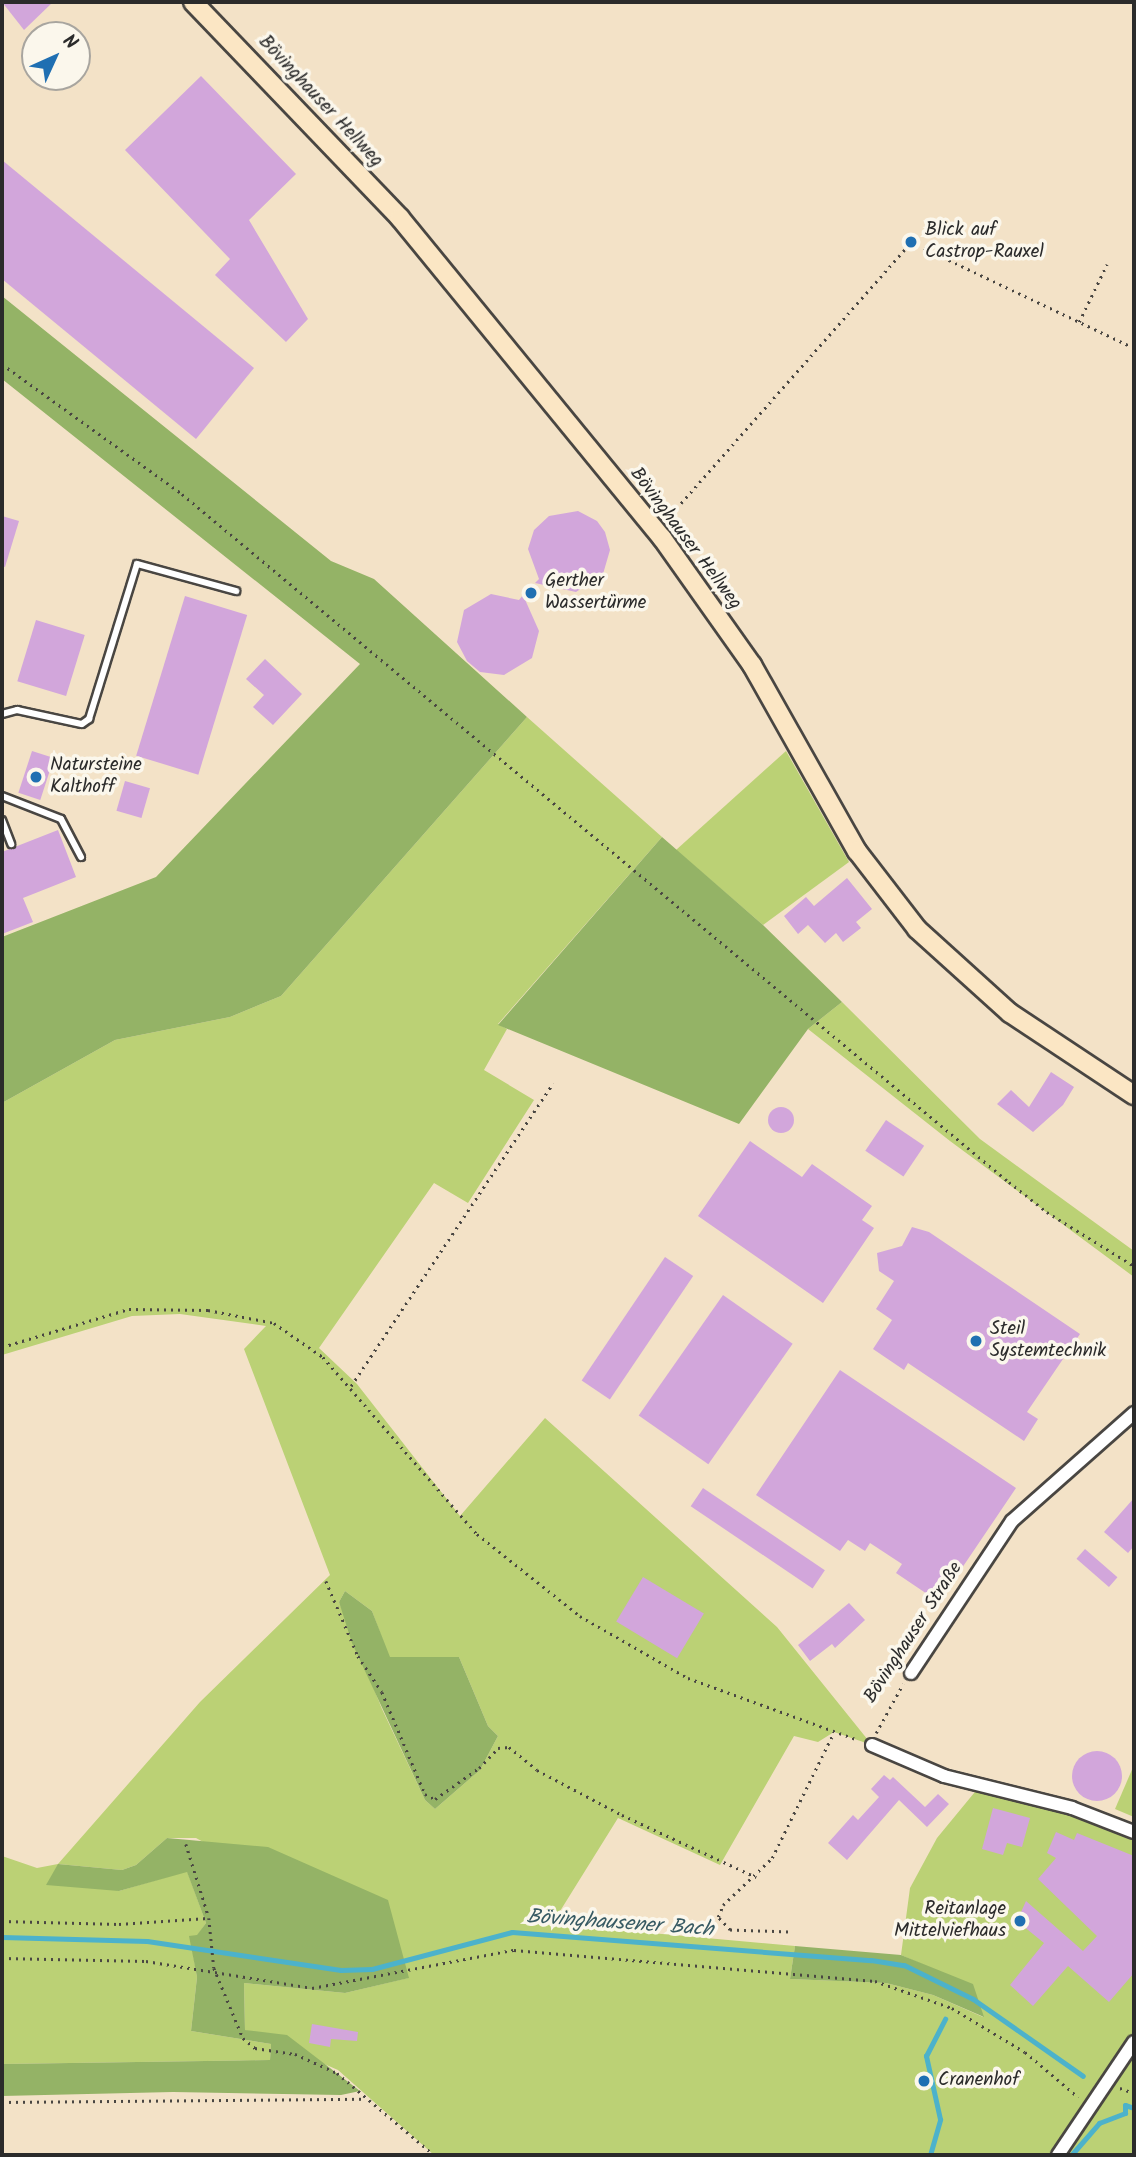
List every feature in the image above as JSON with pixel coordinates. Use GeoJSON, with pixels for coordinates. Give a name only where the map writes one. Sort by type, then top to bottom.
{"type":"FeatureCollection","features":[{"type":"Feature","properties":{"kind":"street","name":"Bövinghauser Hellweg"},"geometry":{"type":"LineString","coordinates":[[193,2],[400,218],[662,538],[752,665],[857,851],[918,929],[1010,1013],[1134,1095]]}},
{"type":"Feature","properties":{"kind":"street","name":"Bövinghauser Straße"},"geometry":{"type":"LineString","coordinates":[[911,1673],[1012,1521],[1134,1413]]}},
{"type":"Feature","properties":{"kind":"street"},"geometry":{"type":"LineString","coordinates":[[872,1745],[944,1776],[1072,1808],[1134,1832]]}},
{"type":"Feature","properties":{"kind":"street"},"geometry":{"type":"LineString","coordinates":[[1058,2155],[1111,2083],[1134,2042]]}},
{"type":"Feature","properties":{"kind":"lane"},"geometry":{"type":"LineString","coordinates":[[2,714],[17,710],[87,721],[137,564],[236,591]]}},
{"type":"Feature","properties":{"kind":"lane"},"geometry":{"type":"LineString","coordinates":[[2,796],[61,820],[81,857]]}},
{"type":"Feature","properties":{"kind":"lane"},"geometry":{"type":"LineString","coordinates":[[2,820],[11,844]]}},
{"type":"Feature","properties":{"kind":"path"},"geometry":{"type":"LineString","coordinates":[[662,538],[662,524],[911,242],[1134,348]]}},
{"type":"Feature","properties":{"kind":"path"},"geometry":{"type":"LineString","coordinates":[[1079,322],[1107,264]]}},
{"type":"Feature","properties":{"kind":"path"},"geometry":{"type":"LineString","coordinates":[[2,364],[182,495],[988,1165],[1047,1212],[1134,1266]]}},
{"type":"Feature","properties":{"kind":"path"},"geometry":{"type":"LineString","coordinates":[[350,1387],[553,1083]]}},
{"type":"Feature","properties":{"kind":"path"},"geometry":{"type":"LineString","coordinates":[[2,1347],[129,1310],[208,1310],[247,1315],[291,1331],[350,1387],[478,1534],[580,1616],[688,1678],[872,1745]]}},
{"type":"Feature","properties":{"kind":"path"},"geometry":{"type":"LineString","coordinates":[[326,1581],[358,1656],[382,1692],[425,1794],[435,1799],[479,1768],[498,1748],[509,1747],[537,1770],[622,1815],[756,1877]]}},
{"type":"Feature","properties":{"kind":"path","name":"Bövinghauser Straße"},"geometry":{"type":"LineString","coordinates":[[872,1745],[881,1718],[911,1673]]}},
{"type":"Feature","properties":{"kind":"path"},"geometry":{"type":"LineString","coordinates":[[788,1932],[730,1930],[720,1922],[723,1905],[756,1877],[772,1858],[834,1732]]}},
{"type":"Feature","properties":{"kind":"path"},"geometry":{"type":"LineString","coordinates":[[186,1844],[213,1934],[214,1968],[243,2038],[255,2048],[316,2060],[337,2073],[434,2155]]}},
{"type":"Feature","properties":{"kind":"path"},"geometry":{"type":"LineString","coordinates":[[2,1921],[119,1924],[209,1918]]}},
{"type":"Feature","properties":{"kind":"path"},"geometry":{"type":"LineString","coordinates":[[2,1958],[146,1961],[217,1976],[312,1988],[514,1950],[875,1982],[952,2008],[1025,2052],[1093,2108]]}},
{"type":"Feature","properties":{"kind":"path"},"geometry":{"type":"LineString","coordinates":[[1111,2083],[1134,2094]]}},
{"type":"Feature","properties":{"kind":"path"},"geometry":{"type":"LineString","coordinates":[[2,2102],[365,2099]]}},
{"type":"Feature","properties":{"kind":"green space"},"geometry":{"type":"Polygon","coordinates":[[[2,296],[331,561],[374,579],[527,717],[281,996],[230,1017],[115,1040],[2,1103],[2,937],[156,877],[360,664],[2,379],[2,296]]]}},
{"type":"Feature","properties":{"kind":"green space"},"geometry":{"type":"Polygon","coordinates":[[[527,717],[662,837],[498,1024],[507,1029],[484,1070],[534,1100],[468,1203],[434,1183],[319,1348],[357,1384],[460,1516],[545,1418],[777,1627],[872,1745],[834,1732],[818,1742],[794,1736],[720,1865],[618,1818],[552,1924],[795,1946],[790,1979],[886,1983],[933,1995],[983,2017],[972,1986],[901,1955],[910,1888],[937,1838],[979,1787],[1134,1832],[1134,2155],[434,2155],[338,2070],[245,2030],[244,1983],[345,1993],[408,1978],[400,1952],[196,1838],[167,1838],[136,1865],[122,1870],[58,1864],[200,1702],[330,1575],[244,1349],[266,1326],[180,1314],[132,1316],[2,1355],[2,1103],[115,1040],[230,1017],[281,996],[527,717]],[[345,1591],[339,1602],[382,1709],[425,1800],[435,1809],[480,1770],[498,1736],[488,1726],[459,1657],[389,1657],[372,1611],[345,1591]]]}},
{"type":"Feature","properties":{"kind":"green space"},"geometry":{"type":"Polygon","coordinates":[[[786,751],[849,862],[763,925],[676,850],[786,751]]]}},
{"type":"Feature","properties":{"kind":"green space"},"geometry":{"type":"Polygon","coordinates":[[[662,837],[763,925],[842,1002],[808,1029],[739,1124],[498,1025],[662,837]]]}},
{"type":"Feature","properties":{"kind":"green space"},"geometry":{"type":"Polygon","coordinates":[[[842,1002],[980,1139],[1134,1251],[1134,1277],[950,1141],[808,1029],[842,1002]]]}},
{"type":"Feature","properties":{"kind":"green space"},"geometry":{"type":"Polygon","coordinates":[[[345,1591],[372,1611],[390,1657],[459,1657],[488,1726],[498,1736],[480,1770],[435,1809],[425,1800],[352,1643],[339,1602],[345,1591]]]}},
{"type":"Feature","properties":{"kind":"green space"},"geometry":{"type":"Polygon","coordinates":[[[1134,1765],[1134,1817],[1115,1809],[1134,1765]]]}},
{"type":"Feature","properties":{"kind":"green space"},"geometry":{"type":"Polygon","coordinates":[[[167,1838],[268,1847],[388,1900],[409,1978],[345,1993],[244,1983],[245,2030],[287,2035],[360,2091],[341,2095],[173,2092],[2,2096],[2,2064],[270,2060],[271,2044],[191,2031],[197,1977],[189,1936],[197,1935],[206,1923],[187,1872],[119,1891],[46,1885],[58,1864],[122,1870],[136,1865],[167,1838]]]}},
{"type":"Feature","properties":{"kind":"green space"},"geometry":{"type":"Polygon","coordinates":[[[2,1856],[37,1868],[58,1864],[119,1891],[187,1871],[206,1923],[197,1936],[190,1936],[197,1977],[191,2031],[271,2044],[270,2060],[2,2064],[2,1856]]]}},
{"type":"Feature","properties":{"kind":"green space"},"geometry":{"type":"Polygon","coordinates":[[[795,1946],[901,1955],[973,1984],[984,2017],[933,1995],[886,1983],[790,1979],[795,1946]]]}},
{"type":"Feature","properties":{"kind":"building"},"geometry":{"type":"Polygon","coordinates":[[[2,2],[53,2],[33,21],[21,21],[21,26],[2,2]]]}},
{"type":"Feature","properties":{"kind":"building"},"geometry":{"type":"Polygon","coordinates":[[[201,76],[296,174],[249,220],[308,319],[286,342],[215,275],[230,259],[125,150],[201,76]]]}},
{"type":"Feature","properties":{"kind":"building"},"geometry":{"type":"Polygon","coordinates":[[[2,160],[254,368],[196,439],[2,279],[2,160]]]}},
{"type":"Feature","properties":{"kind":"building"},"geometry":{"type":"Polygon","coordinates":[[[578,511],[597,521],[605,532],[610,550],[603,574],[576,592],[535,583],[539,579],[528,549],[534,530],[549,516],[578,511]]]}},
{"type":"Feature","properties":{"kind":"building"},"geometry":{"type":"Polygon","coordinates":[[[2,516],[19,521],[5,567],[2,566],[2,516]]]}},
{"type":"Feature","properties":{"kind":"building"},"geometry":{"type":"Polygon","coordinates":[[[491,594],[519,600],[523,595],[539,631],[532,658],[504,675],[480,672],[467,661],[457,642],[464,610],[491,594]]]}},
{"type":"Feature","properties":{"kind":"building"},"geometry":{"type":"Polygon","coordinates":[[[185,596],[247,615],[198,775],[136,756],[185,596]]]}},
{"type":"Feature","properties":{"kind":"building"},"geometry":{"type":"Polygon","coordinates":[[[36,620],[85,635],[66,696],[17,681],[36,620]]]}},
{"type":"Feature","properties":{"kind":"building"},"geometry":{"type":"Polygon","coordinates":[[[265,659],[302,694],[273,725],[253,707],[264,695],[246,679],[265,659]]]}},
{"type":"Feature","properties":{"kind":"building","name":"Natursteine Kalthoff"},"geometry":{"type":"Polygon","coordinates":[[[32,751],[54,758],[40,800],[18,793],[32,751]]]}},
{"type":"Feature","properties":{"kind":"building"},"geometry":{"type":"Polygon","coordinates":[[[125,781],[150,788],[141,818],[116,811],[125,781]]]}},
{"type":"Feature","properties":{"kind":"building"},"geometry":{"type":"Polygon","coordinates":[[[58,830],[76,877],[23,898],[33,922],[2,934],[2,852],[58,830]]]}},
{"type":"Feature","properties":{"kind":"building"},"geometry":{"type":"Polygon","coordinates":[[[847,878],[872,909],[856,922],[861,928],[843,942],[836,933],[825,943],[808,925],[798,934],[784,916],[806,897],[814,906],[847,878]]]}},
{"type":"Feature","properties":{"kind":"building"},"geometry":{"type":"Polygon","coordinates":[[[1051,1072],[1074,1087],[1063,1105],[1033,1132],[997,1104],[1011,1090],[1029,1107],[1051,1072]]]}},
{"type":"Feature","properties":{"kind":"building"},"geometry":{"type":"Polygon","coordinates":[[[781,1107],[790,1111],[794,1120],[790,1129],[781,1133],[772,1129],[768,1120],[772,1111],[781,1107]]]}},
{"type":"Feature","properties":{"kind":"building"},"geometry":{"type":"Polygon","coordinates":[[[886,1120],[924,1146],[903,1176],[865,1151],[886,1120]]]}},
{"type":"Feature","properties":{"kind":"building"},"geometry":{"type":"Polygon","coordinates":[[[750,1141],[802,1177],[812,1164],[872,1206],[862,1220],[874,1228],[823,1303],[698,1216],[750,1141]]]}},
{"type":"Feature","properties":{"kind":"building","name":"Steil Systemtechnik"},"geometry":{"type":"Polygon","coordinates":[[[912,1227],[929,1232],[1080,1334],[1027,1412],[1038,1419],[1024,1441],[908,1363],[904,1370],[873,1349],[892,1320],[876,1309],[894,1281],[879,1271],[877,1253],[902,1246],[912,1227]]]}},
{"type":"Feature","properties":{"kind":"building"},"geometry":{"type":"Polygon","coordinates":[[[665,1257],[693,1276],[610,1400],[582,1381],[665,1257]]]}},
{"type":"Feature","properties":{"kind":"building"},"geometry":{"type":"Polygon","coordinates":[[[723,1295],[793,1344],[708,1464],[639,1415],[723,1295]]]}},
{"type":"Feature","properties":{"kind":"building"},"geometry":{"type":"Polygon","coordinates":[[[840,1370],[1016,1488],[939,1602],[896,1573],[902,1564],[870,1543],[865,1551],[848,1540],[840,1551],[756,1495],[840,1370]]]}},
{"type":"Feature","properties":{"kind":"building"},"geometry":{"type":"Polygon","coordinates":[[[703,1488],[825,1570],[813,1588],[691,1506],[703,1488]]]}},
{"type":"Feature","properties":{"kind":"building"},"geometry":{"type":"Polygon","coordinates":[[[1134,1498],[1134,1546],[1128,1553],[1104,1532],[1134,1498]]]}},
{"type":"Feature","properties":{"kind":"building"},"geometry":{"type":"Polygon","coordinates":[[[1085,1549],[1117,1577],[1109,1587],[1076,1559],[1085,1549]]]}},
{"type":"Feature","properties":{"kind":"building"},"geometry":{"type":"Polygon","coordinates":[[[643,1577],[704,1614],[677,1658],[616,1622],[643,1577]]]}},
{"type":"Feature","properties":{"kind":"building"},"geometry":{"type":"Polygon","coordinates":[[[849,1603],[865,1620],[835,1648],[832,1644],[810,1661],[798,1645],[849,1603]]]}},
{"type":"Feature","properties":{"kind":"building"},"geometry":{"type":"Polygon","coordinates":[[[1097,1751],[1114,1759],[1122,1776],[1114,1793],[1097,1801],[1080,1793],[1072,1776],[1080,1759],[1097,1751]]]}},
{"type":"Feature","properties":{"kind":"building"},"geometry":{"type":"Polygon","coordinates":[[[884,1775],[890,1780],[893,1777],[925,1807],[938,1794],[949,1804],[927,1827],[899,1800],[847,1860],[828,1843],[853,1815],[858,1820],[879,1797],[871,1789],[884,1775]]]}},
{"type":"Feature","properties":{"kind":"building"},"geometry":{"type":"Polygon","coordinates":[[[993,1808],[1030,1818],[1022,1847],[1007,1843],[1003,1855],[982,1849],[993,1808]]]}},
{"type":"Feature","properties":{"kind":"building"},"geometry":{"type":"Polygon","coordinates":[[[1056,1832],[1074,1840],[1077,1833],[1134,1856],[1134,1973],[1109,2002],[1068,1966],[1033,2006],[1010,1985],[1044,1943],[1017,1921],[1026,1901],[1083,1951],[1097,1936],[1038,1879],[1056,1858],[1047,1853],[1056,1832]]]}},
{"type":"Feature","properties":{"kind":"building"},"geometry":{"type":"Polygon","coordinates":[[[312,2024],[358,2032],[357,2041],[331,2039],[330,2047],[309,2043],[312,2024]]]}},
{"type":"Feature","properties":{"kind":"waterway","name":"Bövinghausener Bach"},"geometry":{"type":"LineString","coordinates":[[2,1937],[147,1941],[341,1970],[372,1969],[512,1932],[871,1960],[904,1965],[973,1999],[1083,2076]]}},
{"type":"Feature","properties":{"kind":"waterway"},"geometry":{"type":"LineString","coordinates":[[930,2155],[940,2119],[926,2056],[945,2019]]}},
{"type":"Feature","properties":{"kind":"waterway"},"geometry":{"type":"LineString","coordinates":[[1073,2153],[1099,2123],[1125,2113],[1125,2105],[1134,2108]]}},
{"type":"Feature","properties":{"kind":"place","name":"Blick auf Castrop-Rauxel"},"geometry":{"type":"Point","coordinates":[911,242]}},
{"type":"Feature","properties":{"kind":"place","name":"Gerther Wassertürme"},"geometry":{"type":"Point","coordinates":[531,593]}},
{"type":"Feature","properties":{"kind":"place","name":"Natursteine Kalthoff"},"geometry":{"type":"Point","coordinates":[36,777]}},
{"type":"Feature","properties":{"kind":"place","name":"Steil Systemtechnik"},"geometry":{"type":"Point","coordinates":[976,1341]}},
{"type":"Feature","properties":{"kind":"place","name":"Reitanlage Mittelviefhaus"},"geometry":{"type":"Point","coordinates":[1020,1921]}},
{"type":"Feature","properties":{"kind":"place","name":"Cranenhof"},"geometry":{"type":"Point","coordinates":[924,2081]}}]}
